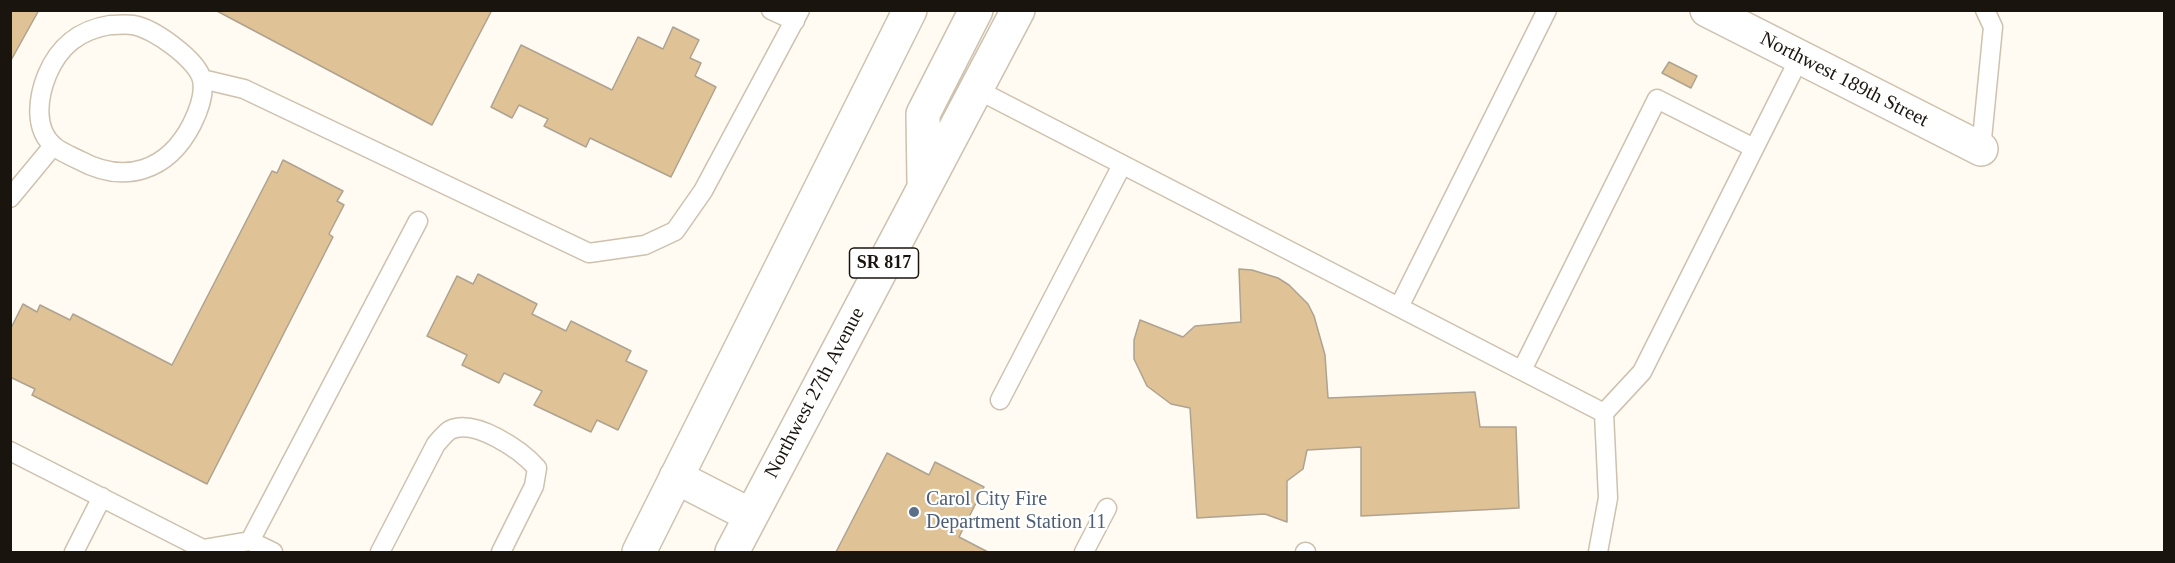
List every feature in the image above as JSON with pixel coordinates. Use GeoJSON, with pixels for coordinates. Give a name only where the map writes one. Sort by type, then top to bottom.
{"type":"FeatureCollection","features":[{"type":"Feature","properties":{"kind":"main road"},"geometry":{"type":"LineString","coordinates":[[650,543],[676,477],[910,10]]}},
{"type":"Feature","properties":{"kind":"main road"},"geometry":{"type":"LineString","coordinates":[[924,187],[923,114],[976,10]]}},
{"type":"Feature","properties":{"kind":"main road","name":"Northwest 27th Avenue"},"geometry":{"type":"LineString","coordinates":[[732,552],[1018,10]]}},
{"type":"Feature","properties":{"kind":"main road","name":"Northwest 189th Street"},"geometry":{"type":"LineString","coordinates":[[1707,10],[1981,149]]}},
{"type":"Feature","properties":{"kind":"main road"},"geometry":{"type":"LineString","coordinates":[[676,477],[750,515]]}},
{"type":"Feature","properties":{"kind":"lane"},"geometry":{"type":"LineString","coordinates":[[202,80],[244,89],[590,253],[645,245],[675,231],[704,191],[797,16],[771,10]]}},
{"type":"Feature","properties":{"kind":"lane"},"geometry":{"type":"LineString","coordinates":[[1400,307],[1548,10]]}},
{"type":"Feature","properties":{"kind":"lane"},"geometry":{"type":"LineString","coordinates":[[1981,149],[1993,27],[1985,10]]}},
{"type":"Feature","properties":{"kind":"lane"},"geometry":{"type":"LineString","coordinates":[[90,19],[110,24],[134,25],[158,35],[192,63],[202,80],[199,109],[187,133],[171,152],[146,169],[118,174],[90,166],[53,146],[40,126],[39,105],[53,62],[90,19]]}},
{"type":"Feature","properties":{"kind":"lane"},"geometry":{"type":"LineString","coordinates":[[1598,552],[1608,498],[1604,412],[1642,372],[1800,57]]}},
{"type":"Feature","properties":{"kind":"lane"},"geometry":{"type":"LineString","coordinates":[[976,89],[1604,412]]}},
{"type":"Feature","properties":{"kind":"lane"},"geometry":{"type":"LineString","coordinates":[[1522,370],[1657,99],[1755,148]]}},
{"type":"Feature","properties":{"kind":"lane"},"geometry":{"type":"LineString","coordinates":[[10,198],[53,146]]}},
{"type":"Feature","properties":{"kind":"lane"},"geometry":{"type":"LineString","coordinates":[[1000,400],[1122,165]]}},
{"type":"Feature","properties":{"kind":"lane"},"geometry":{"type":"LineString","coordinates":[[250,541],[418,221]]}},
{"type":"Feature","properties":{"kind":"lane"},"geometry":{"type":"LineString","coordinates":[[380,552],[436,444],[449,430],[471,427],[522,452],[537,468],[534,486],[501,552]]}},
{"type":"Feature","properties":{"kind":"lane"},"geometry":{"type":"LineString","coordinates":[[10,451],[202,549],[250,541],[273,552]]}},
{"type":"Feature","properties":{"kind":"lane"},"geometry":{"type":"LineString","coordinates":[[74,552],[102,497]]}},
{"type":"Feature","properties":{"kind":"lane"},"geometry":{"type":"LineString","coordinates":[[1083,552],[1107,508]]}},
{"type":"Feature","properties":{"kind":"building"},"geometry":{"type":"Polygon","coordinates":[[[10,10],[39,10],[10,62],[10,10]]]}},
{"type":"Feature","properties":{"kind":"building"},"geometry":{"type":"Polygon","coordinates":[[[215,10],[492,10],[432,125],[215,10]]]}},
{"type":"Feature","properties":{"kind":"building"},"geometry":{"type":"Polygon","coordinates":[[[673,27],[699,40],[690,58],[701,63],[695,76],[716,87],[671,177],[590,138],[586,147],[544,126],[548,119],[519,105],[512,118],[491,107],[521,45],[612,90],[638,37],[663,49],[673,27]]]}},
{"type":"Feature","properties":{"kind":"building"},"geometry":{"type":"Polygon","coordinates":[[[1669,62],[1697,76],[1691,88],[1662,73],[1669,62]]]}},
{"type":"Feature","properties":{"kind":"building"},"geometry":{"type":"Polygon","coordinates":[[[283,160],[343,191],[337,201],[344,205],[329,234],[333,237],[207,484],[32,395],[35,389],[10,377],[10,330],[23,304],[37,312],[40,305],[70,320],[73,314],[172,365],[272,171],[277,173],[283,160]]]}},
{"type":"Feature","properties":{"kind":"building"},"geometry":{"type":"Polygon","coordinates":[[[1239,269],[1252,270],[1278,278],[1289,285],[1308,304],[1314,316],[1325,355],[1328,398],[1475,392],[1480,427],[1516,427],[1519,508],[1361,516],[1361,447],[1307,450],[1303,469],[1287,481],[1287,522],[1265,514],[1197,518],[1190,408],[1171,404],[1147,386],[1134,359],[1134,340],[1140,320],[1183,337],[1195,326],[1241,322],[1239,269]]]}},
{"type":"Feature","properties":{"kind":"building"},"geometry":{"type":"Polygon","coordinates":[[[478,274],[537,304],[532,314],[566,331],[571,321],[631,351],[626,361],[647,371],[618,430],[597,420],[591,432],[534,405],[542,391],[504,373],[499,383],[462,365],[467,355],[427,336],[457,276],[473,284],[478,274]]]}},
{"type":"Feature","properties":{"kind":"building","name":"Carol City Fire Department Station 11"},"geometry":{"type":"Polygon","coordinates":[[[887,453],[929,475],[935,462],[984,487],[959,537],[988,552],[836,552],[887,453]]]}},
{"type":"Feature","properties":{"kind":"place","name":"Carol City Fire Department Station 11"},"geometry":{"type":"Point","coordinates":[914,512]}}]}
